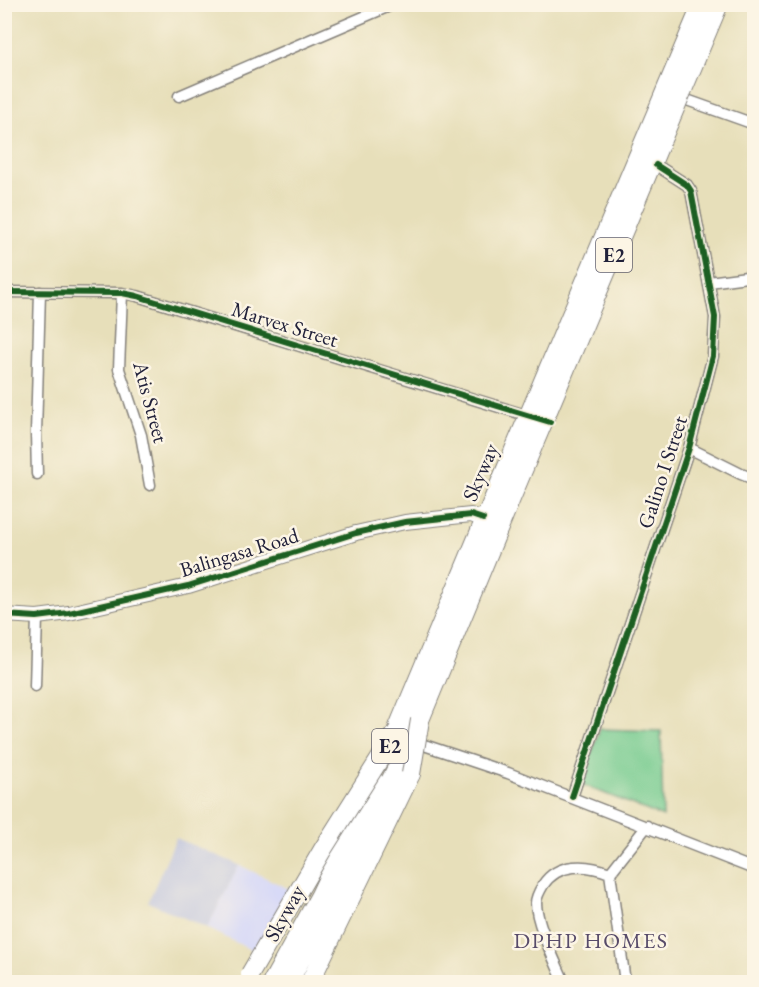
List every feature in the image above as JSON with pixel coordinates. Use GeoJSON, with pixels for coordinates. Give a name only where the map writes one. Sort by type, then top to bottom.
{"type":"FeatureCollection","features":[{"type":"Feature","properties":{"kind":"highway","name":"Skyway"},"geometry":{"type":"LineString","coordinates":[[272,982],[320,895],[398,730],[702,4]]}},
{"type":"Feature","properties":{"kind":"highway","name":"Skyway"},"geometry":{"type":"LineString","coordinates":[[289,982],[420,720],[719,4]]}},
{"type":"Feature","properties":{"kind":"highway"},"geometry":{"type":"LineString","coordinates":[[310,982],[411,774],[420,720]]}},
{"type":"Feature","properties":{"kind":"highway"},"geometry":{"type":"LineString","coordinates":[[246,982],[323,849],[398,730]]}},
{"type":"Feature","properties":{"kind":"street"},"geometry":{"type":"LineString","coordinates":[[179,96],[394,4]]}},
{"type":"Feature","properties":{"kind":"street"},"geometry":{"type":"LineString","coordinates":[[684,99],[754,124]]}},
{"type":"Feature","properties":{"kind":"street","name":"Galino Ⅰ Street"},"geometry":{"type":"LineString","coordinates":[[572,797],[689,448],[713,356],[716,316],[691,191],[687,185],[656,165]]}},
{"type":"Feature","properties":{"kind":"street"},"geometry":{"type":"LineString","coordinates":[[710,282],[754,276]]}},
{"type":"Feature","properties":{"kind":"street","name":"Marvex Street"},"geometry":{"type":"LineString","coordinates":[[4,292],[122,293],[137,296],[550,422]]}},
{"type":"Feature","properties":{"kind":"street"},"geometry":{"type":"LineString","coordinates":[[37,474],[40,292]]}},
{"type":"Feature","properties":{"kind":"street","name":"Atis Street"},"geometry":{"type":"LineString","coordinates":[[122,293],[119,369],[141,435],[150,485]]}},
{"type":"Feature","properties":{"kind":"street"},"geometry":{"type":"LineString","coordinates":[[689,448],[741,474],[754,478]]}},
{"type":"Feature","properties":{"kind":"street","name":"Balingasa Road"},"geometry":{"type":"LineString","coordinates":[[4,615],[37,617],[69,613],[188,586],[356,533],[405,522],[471,515],[483,519]]}},
{"type":"Feature","properties":{"kind":"street"},"geometry":{"type":"LineString","coordinates":[[34,686],[37,617]]}},
{"type":"Feature","properties":{"kind":"street"},"geometry":{"type":"LineString","coordinates":[[415,742],[572,797],[754,869]]}},
{"type":"Feature","properties":{"kind":"street"},"geometry":{"type":"LineString","coordinates":[[246,982],[295,894],[361,805]]}},
{"type":"Feature","properties":{"kind":"street"},"geometry":{"type":"LineString","coordinates":[[625,982],[610,873],[647,826]]}},
{"type":"Feature","properties":{"kind":"street"},"geometry":{"type":"LineString","coordinates":[[564,982],[540,919],[536,902],[540,890],[547,879],[559,870],[578,866],[594,867],[610,873]]}},
{"type":"Feature","properties":{"kind":"shaded area"},"geometry":{"type":"Polygon","coordinates":[[[176,838],[239,865],[207,928],[148,902],[176,838]]]}},
{"type":"Feature","properties":{"kind":"shaded area"},"geometry":{"type":"Polygon","coordinates":[[[239,865],[291,890],[259,954],[207,928],[239,865]]]}},
{"type":"Feature","properties":{"kind":"green space"},"geometry":{"type":"Polygon","coordinates":[[[600,729],[661,731],[663,817],[581,784],[600,729]]]}},
{"type":"Feature","properties":{"kind":"cycle path"},"geometry":{"type":"LineString","coordinates":[[572,797],[689,448],[713,356],[715,317],[691,191],[687,185],[656,165]]}},
{"type":"Feature","properties":{"kind":"cycle path"},"geometry":{"type":"LineString","coordinates":[[4,292],[122,293],[137,296],[550,422]]}},
{"type":"Feature","properties":{"kind":"cycle path"},"geometry":{"type":"LineString","coordinates":[[4,615],[37,617],[69,613],[188,586],[356,533],[405,522],[471,515],[483,519]]}},
{"type":"Feature","properties":{"kind":"district","name":"DPHP HOMES"},"geometry":{"type":"Point","coordinates":[591,940]}}]}
